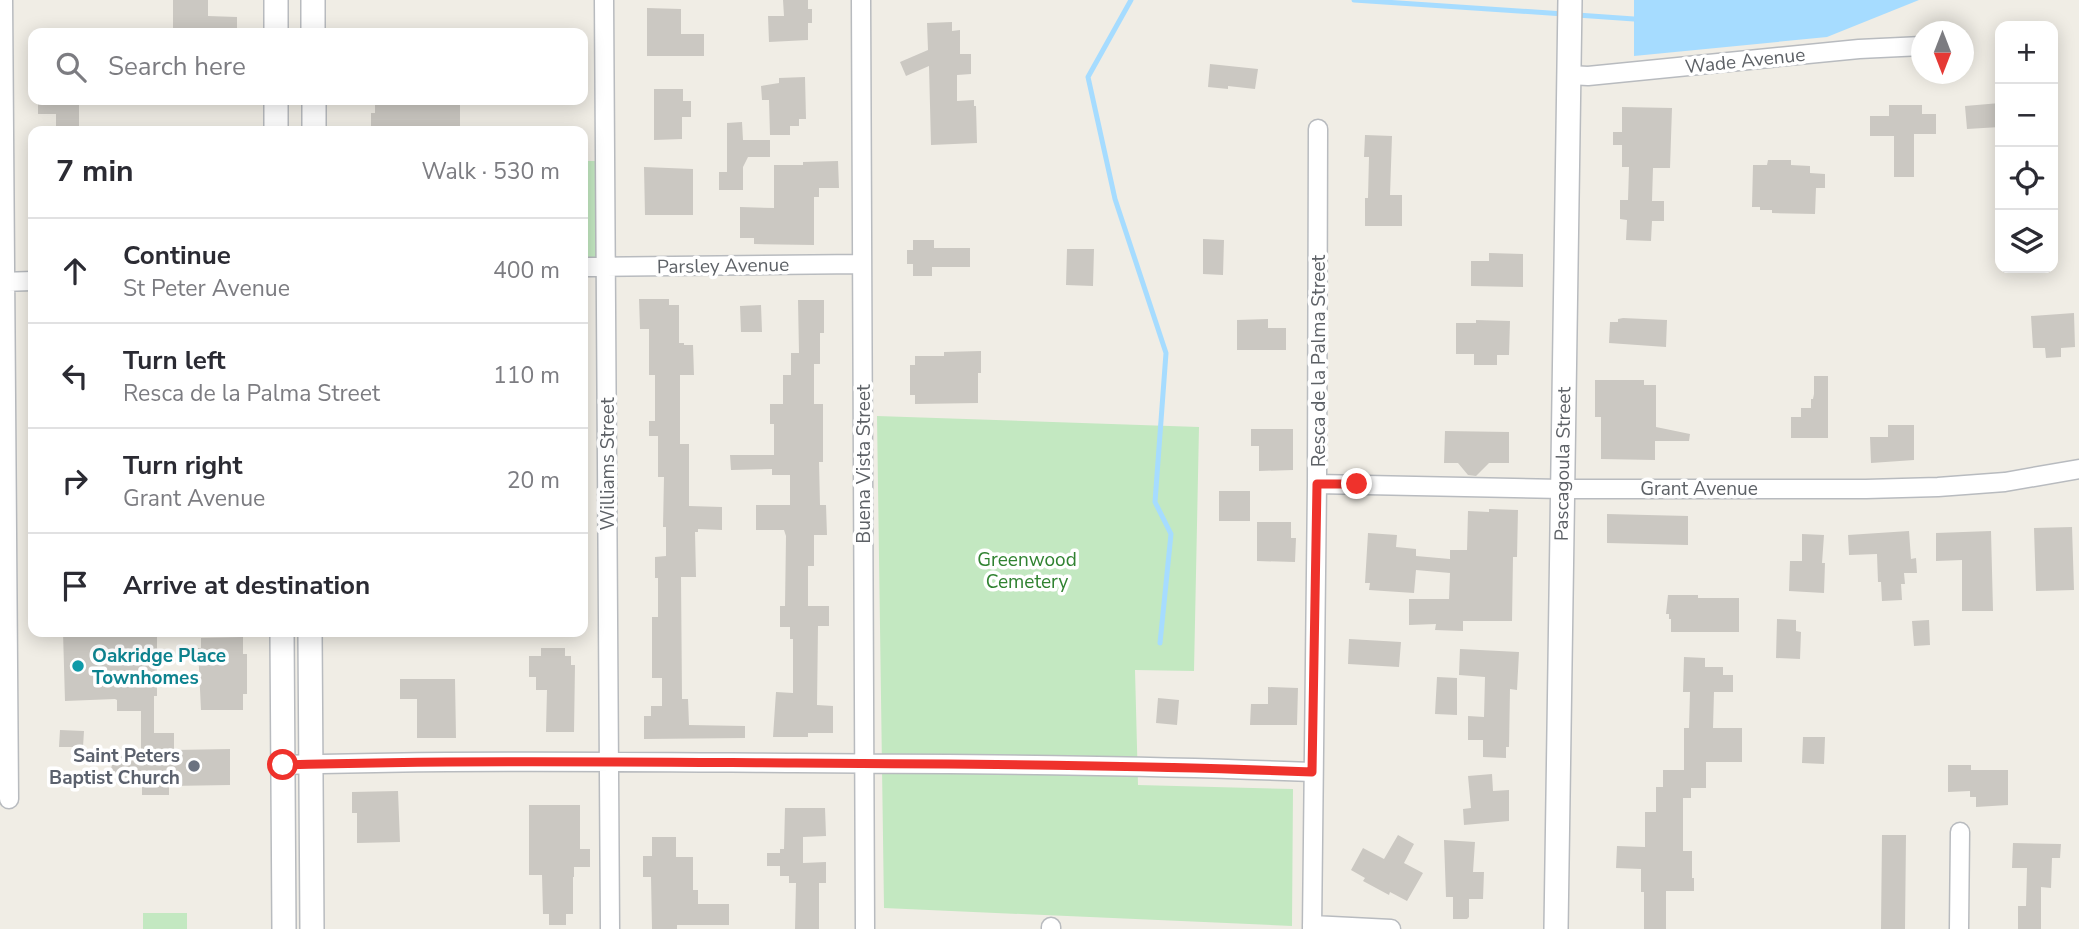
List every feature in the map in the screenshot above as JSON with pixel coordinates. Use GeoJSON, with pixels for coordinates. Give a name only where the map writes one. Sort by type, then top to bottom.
{"type":"FeatureCollection","features":[{"type":"Feature","properties":{"kind":"street"},"geometry":{"type":"LineString","coordinates":[[3,0],[3,281],[9,799]]}},
{"type":"Feature","properties":{"kind":"street"},"geometry":{"type":"LineString","coordinates":[[276,0],[276,28]]}},
{"type":"Feature","properties":{"kind":"street"},"geometry":{"type":"LineString","coordinates":[[313,0],[313,28]]}},
{"type":"Feature","properties":{"kind":"street","name":"Williams Street"},"geometry":{"type":"LineString","coordinates":[[604,0],[610,929]]}},
{"type":"Feature","properties":{"kind":"street","name":"Buena Vista Street"},"geometry":{"type":"LineString","coordinates":[[861,0],[864,929]]}},
{"type":"Feature","properties":{"kind":"street","name":"Pascagoula Street"},"geometry":{"type":"LineString","coordinates":[[1556,929],[1570,0]]}},
{"type":"Feature","properties":{"kind":"street","name":"Wade Avenue"},"geometry":{"type":"LineString","coordinates":[[1569,75],[1588,76],[1859,49],[1911,47]]}},
{"type":"Feature","properties":{"kind":"street"},"geometry":{"type":"LineString","coordinates":[[276,105],[276,126]]}},
{"type":"Feature","properties":{"kind":"street"},"geometry":{"type":"LineString","coordinates":[[314,105],[314,126]]}},
{"type":"Feature","properties":{"kind":"street","name":"Resca de la Palma Street"},"geometry":{"type":"LineString","coordinates":[[1312,927],[1318,129]]}},
{"type":"Feature","properties":{"kind":"street","name":"Parsley Avenue"},"geometry":{"type":"LineString","coordinates":[[588,267],[862,264]]}},
{"type":"Feature","properties":{"kind":"street"},"geometry":{"type":"LineString","coordinates":[[3,281],[28,281]]}},
{"type":"Feature","properties":{"kind":"street","name":"Grant Avenue"},"geometry":{"type":"LineString","coordinates":[[1317,484],[1562,489],[1938,487],[2005,482],[2079,469]]}},
{"type":"Feature","properties":{"kind":"street"},"geometry":{"type":"LineString","coordinates":[[282,637],[284,929]]}},
{"type":"Feature","properties":{"kind":"street"},"geometry":{"type":"LineString","coordinates":[[310,637],[312,929]]}},
{"type":"Feature","properties":{"kind":"street"},"geometry":{"type":"LineString","coordinates":[[283,765],[476,761],[1196,767],[1312,772]]}},
{"type":"Feature","properties":{"kind":"street"},"geometry":{"type":"LineString","coordinates":[[1959,929],[1960,832]]}},
{"type":"Feature","properties":{"kind":"street"},"geometry":{"type":"LineString","coordinates":[[1312,927],[1391,929]]}},
{"type":"Feature","properties":{"kind":"green space"},"geometry":{"type":"Polygon","coordinates":[[[588,161],[600,161],[601,260],[588,260],[588,161]]]}},
{"type":"Feature","properties":{"kind":"green space","name":"Greenwood Cemetery"},"geometry":{"type":"Polygon","coordinates":[[[877,416],[1199,427],[1194,671],[1135,670],[1138,785],[1293,789],[1292,926],[884,908],[877,416]]]}},
{"type":"Feature","properties":{"kind":"green space"},"geometry":{"type":"Polygon","coordinates":[[[143,913],[187,913],[187,929],[143,929],[143,913]]]}},
{"type":"Feature","properties":{"kind":"water"},"geometry":{"type":"Polygon","coordinates":[[[1634,0],[1919,0],[1827,37],[1634,56],[1634,0]]]}},
{"type":"Feature","properties":{"kind":"building"},"geometry":{"type":"Polygon","coordinates":[[[173,0],[208,0],[208,16],[237,17],[237,28],[173,28],[173,0]]]}},
{"type":"Feature","properties":{"kind":"building"},"geometry":{"type":"Polygon","coordinates":[[[783,0],[808,0],[808,9],[812,9],[812,23],[808,23],[808,40],[769,42],[768,16],[784,16],[783,0]]]}},
{"type":"Feature","properties":{"kind":"building"},"geometry":{"type":"Polygon","coordinates":[[[647,8],[681,9],[681,34],[704,34],[704,56],[647,56],[647,8]]]}},
{"type":"Feature","properties":{"kind":"building"},"geometry":{"type":"Polygon","coordinates":[[[952,22],[952,31],[960,30],[960,54],[971,54],[971,74],[957,75],[957,101],[974,100],[977,143],[931,145],[929,66],[906,76],[900,62],[928,50],[927,23],[952,22]]]}},
{"type":"Feature","properties":{"kind":"building"},"geometry":{"type":"Polygon","coordinates":[[[1210,64],[1258,69],[1255,89],[1208,87],[1210,64]]]}},
{"type":"Feature","properties":{"kind":"building"},"geometry":{"type":"Polygon","coordinates":[[[805,77],[806,119],[799,119],[799,126],[790,126],[790,135],[770,135],[769,100],[762,100],[761,86],[779,83],[779,78],[805,77]]]}},
{"type":"Feature","properties":{"kind":"building"},"geometry":{"type":"Polygon","coordinates":[[[654,89],[683,89],[683,101],[691,101],[691,117],[682,117],[682,139],[654,140],[654,89]]]}},
{"type":"Feature","properties":{"kind":"building"},"geometry":{"type":"Polygon","coordinates":[[[1995,103],[1995,127],[1967,129],[1965,106],[1995,103]]]}},
{"type":"Feature","properties":{"kind":"building"},"geometry":{"type":"Polygon","coordinates":[[[38,105],[79,105],[79,126],[56,126],[56,114],[38,114],[38,105]]]}},
{"type":"Feature","properties":{"kind":"building"},"geometry":{"type":"Polygon","coordinates":[[[375,105],[460,105],[460,126],[371,126],[371,113],[375,113],[375,105]]]}},
{"type":"Feature","properties":{"kind":"building"},"geometry":{"type":"Polygon","coordinates":[[[1889,105],[1922,105],[1922,114],[1936,114],[1936,134],[1914,134],[1914,177],[1894,177],[1894,136],[1870,136],[1870,116],[1889,116],[1889,105]]]}},
{"type":"Feature","properties":{"kind":"building"},"geometry":{"type":"Polygon","coordinates":[[[1622,107],[1672,108],[1670,168],[1653,168],[1652,201],[1664,201],[1664,221],[1652,221],[1651,241],[1626,240],[1627,220],[1620,219],[1620,200],[1628,200],[1629,167],[1622,167],[1622,145],[1613,145],[1613,132],[1622,132],[1622,107]]]}},
{"type":"Feature","properties":{"kind":"building"},"geometry":{"type":"Polygon","coordinates":[[[742,122],[743,140],[770,140],[770,157],[748,157],[743,167],[743,190],[719,190],[719,172],[727,172],[727,123],[742,122]]]}},
{"type":"Feature","properties":{"kind":"building"},"geometry":{"type":"Polygon","coordinates":[[[1365,135],[1392,136],[1390,195],[1402,195],[1402,226],[1365,226],[1369,157],[1364,157],[1365,135]]]}},
{"type":"Feature","properties":{"kind":"building"},"geometry":{"type":"Polygon","coordinates":[[[1768,160],[1791,160],[1791,165],[1810,166],[1810,173],[1825,174],[1825,188],[1816,188],[1815,214],[1772,213],[1772,210],[1752,207],[1753,165],[1767,165],[1768,160]]]}},
{"type":"Feature","properties":{"kind":"building"},"geometry":{"type":"Polygon","coordinates":[[[838,161],[839,188],[819,188],[819,197],[814,197],[814,245],[754,244],[754,238],[740,238],[740,207],[774,208],[774,165],[838,161]]]}},
{"type":"Feature","properties":{"kind":"building"},"geometry":{"type":"Polygon","coordinates":[[[644,167],[693,169],[693,215],[645,215],[644,167]]]}},
{"type":"Feature","properties":{"kind":"building"},"geometry":{"type":"Polygon","coordinates":[[[1203,239],[1224,240],[1223,275],[1203,274],[1203,239]]]}},
{"type":"Feature","properties":{"kind":"building"},"geometry":{"type":"Polygon","coordinates":[[[913,240],[934,240],[934,248],[970,248],[970,267],[932,267],[932,276],[913,276],[913,264],[907,264],[907,250],[913,250],[913,240]]]}},
{"type":"Feature","properties":{"kind":"building"},"geometry":{"type":"Polygon","coordinates":[[[1067,249],[1094,249],[1093,286],[1066,285],[1067,249]]]}},
{"type":"Feature","properties":{"kind":"building"},"geometry":{"type":"Polygon","coordinates":[[[1489,253],[1523,254],[1523,287],[1471,286],[1471,261],[1489,261],[1489,253]]]}},
{"type":"Feature","properties":{"kind":"building"},"geometry":{"type":"Polygon","coordinates":[[[639,299],[669,299],[669,305],[679,305],[679,343],[693,345],[694,375],[680,375],[680,444],[689,444],[689,506],[722,507],[722,530],[698,529],[698,532],[695,532],[696,577],[681,577],[682,699],[688,699],[689,725],[745,726],[745,738],[644,739],[644,716],[651,716],[651,706],[662,706],[662,678],[652,678],[652,617],[658,617],[655,557],[666,556],[666,527],[663,527],[664,477],[658,477],[658,436],[649,436],[649,421],[655,421],[655,375],[649,375],[649,329],[640,329],[639,299]]]}},
{"type":"Feature","properties":{"kind":"building"},"geometry":{"type":"Polygon","coordinates":[[[798,300],[824,300],[820,364],[814,364],[814,404],[823,404],[823,462],[819,462],[820,505],[826,505],[827,535],[814,535],[814,566],[808,566],[808,606],[829,606],[829,626],[818,626],[817,705],[833,706],[833,733],[808,733],[808,737],[773,737],[776,692],[793,693],[793,639],[790,639],[790,627],[780,627],[780,606],[785,606],[786,536],[784,530],[756,530],[756,505],[790,505],[790,475],[772,475],[772,469],[731,470],[730,455],[774,455],[774,424],[770,424],[770,404],[783,404],[783,375],[791,375],[791,353],[799,353],[798,300]]]}},
{"type":"Feature","properties":{"kind":"building"},"geometry":{"type":"Polygon","coordinates":[[[761,305],[762,332],[741,332],[740,306],[761,305]]]}},
{"type":"Feature","properties":{"kind":"building"},"geometry":{"type":"Polygon","coordinates":[[[2074,313],[2075,347],[2061,348],[2061,357],[2046,358],[2045,348],[2033,348],[2031,316],[2074,313]]]}},
{"type":"Feature","properties":{"kind":"building"},"geometry":{"type":"Polygon","coordinates":[[[1268,319],[1268,328],[1286,328],[1286,350],[1237,350],[1237,320],[1268,319]]]}},
{"type":"Feature","properties":{"kind":"building"},"geometry":{"type":"Polygon","coordinates":[[[1618,319],[1667,320],[1666,347],[1609,343],[1610,322],[1618,322],[1618,319]]]}},
{"type":"Feature","properties":{"kind":"building"},"geometry":{"type":"Polygon","coordinates":[[[1476,320],[1510,321],[1509,355],[1497,355],[1497,365],[1474,365],[1474,354],[1456,354],[1456,323],[1476,323],[1476,320]]]}},
{"type":"Feature","properties":{"kind":"building"},"geometry":{"type":"Polygon","coordinates":[[[981,351],[978,403],[915,404],[915,395],[910,395],[910,365],[915,365],[915,356],[944,356],[944,352],[981,351]]]}},
{"type":"Feature","properties":{"kind":"building"},"geometry":{"type":"Polygon","coordinates":[[[1814,376],[1828,376],[1828,438],[1791,438],[1791,417],[1801,417],[1801,408],[1811,408],[1814,376]]]}},
{"type":"Feature","properties":{"kind":"building"},"geometry":{"type":"Polygon","coordinates":[[[1595,380],[1644,380],[1644,385],[1656,385],[1656,427],[1690,434],[1689,441],[1655,441],[1655,460],[1601,459],[1601,417],[1595,417],[1595,380]]]}},
{"type":"Feature","properties":{"kind":"building"},"geometry":{"type":"Polygon","coordinates":[[[1888,425],[1914,425],[1914,460],[1871,463],[1870,437],[1888,437],[1888,425]]]}},
{"type":"Feature","properties":{"kind":"building"},"geometry":{"type":"Polygon","coordinates":[[[1251,429],[1293,429],[1293,470],[1259,471],[1259,446],[1251,446],[1251,429]]]}},
{"type":"Feature","properties":{"kind":"building"},"geometry":{"type":"Polygon","coordinates":[[[1445,431],[1509,432],[1509,463],[1489,463],[1476,476],[1468,475],[1458,463],[1444,463],[1445,431]]]}},
{"type":"Feature","properties":{"kind":"building"},"geometry":{"type":"Polygon","coordinates":[[[1219,491],[1250,491],[1250,521],[1219,521],[1219,491]]]}},
{"type":"Feature","properties":{"kind":"building"},"geometry":{"type":"Polygon","coordinates":[[[1489,509],[1518,510],[1517,557],[1513,557],[1512,621],[1463,621],[1463,631],[1435,630],[1436,624],[1409,625],[1409,599],[1449,599],[1450,573],[1416,570],[1414,593],[1369,590],[1370,583],[1365,583],[1368,533],[1397,535],[1396,547],[1416,549],[1416,556],[1450,559],[1450,550],[1467,550],[1468,511],[1489,512],[1489,509]]]}},
{"type":"Feature","properties":{"kind":"building"},"geometry":{"type":"Polygon","coordinates":[[[1607,514],[1688,516],[1688,545],[1607,543],[1607,514]]]}},
{"type":"Feature","properties":{"kind":"building"},"geometry":{"type":"Polygon","coordinates":[[[1257,522],[1291,522],[1291,538],[1296,538],[1295,562],[1257,561],[1257,522]]]}},
{"type":"Feature","properties":{"kind":"building"},"geometry":{"type":"Polygon","coordinates":[[[2072,527],[2074,590],[2036,591],[2034,528],[2072,527]]]}},
{"type":"Feature","properties":{"kind":"building"},"geometry":{"type":"Polygon","coordinates":[[[1909,531],[1911,559],[1916,558],[1917,573],[1904,573],[1905,584],[1901,584],[1902,600],[1882,601],[1877,554],[1849,555],[1848,535],[1909,531]]]}},
{"type":"Feature","properties":{"kind":"building"},"geometry":{"type":"Polygon","coordinates":[[[1991,531],[1993,611],[1962,611],[1962,560],[1936,561],[1936,533],[1991,531]]]}},
{"type":"Feature","properties":{"kind":"building"},"geometry":{"type":"Polygon","coordinates":[[[1802,534],[1824,535],[1824,593],[1789,591],[1790,561],[1802,561],[1802,534]]]}},
{"type":"Feature","properties":{"kind":"building"},"geometry":{"type":"Polygon","coordinates":[[[1668,595],[1739,598],[1739,632],[1671,632],[1671,619],[1669,614],[1666,614],[1668,595]]]}},
{"type":"Feature","properties":{"kind":"building"},"geometry":{"type":"Polygon","coordinates":[[[1777,619],[1796,620],[1796,631],[1801,632],[1800,659],[1776,658],[1777,619]]]}},
{"type":"Feature","properties":{"kind":"building"},"geometry":{"type":"Polygon","coordinates":[[[1929,620],[1930,645],[1914,646],[1912,621],[1929,620]]]}},
{"type":"Feature","properties":{"kind":"building"},"geometry":{"type":"Polygon","coordinates":[[[63,637],[157,637],[154,733],[174,733],[174,750],[230,749],[230,785],[169,786],[169,795],[142,795],[142,785],[109,779],[114,755],[141,760],[141,711],[117,711],[115,699],[65,701],[63,637]]]}},
{"type":"Feature","properties":{"kind":"building"},"geometry":{"type":"Polygon","coordinates":[[[243,637],[243,654],[247,654],[247,694],[243,694],[243,710],[201,710],[198,648],[201,648],[201,638],[243,637]]]}},
{"type":"Feature","properties":{"kind":"building"},"geometry":{"type":"Polygon","coordinates":[[[1349,639],[1401,642],[1399,667],[1348,664],[1349,639]]]}},
{"type":"Feature","properties":{"kind":"building"},"geometry":{"type":"Polygon","coordinates":[[[541,648],[565,648],[565,656],[571,656],[571,665],[575,665],[574,732],[546,732],[547,690],[536,690],[536,677],[529,677],[529,656],[541,656],[541,648]]]}},
{"type":"Feature","properties":{"kind":"building"},"geometry":{"type":"Polygon","coordinates":[[[1460,649],[1519,652],[1517,690],[1510,689],[1509,747],[1506,747],[1506,758],[1483,757],[1483,740],[1468,740],[1468,716],[1484,717],[1485,677],[1459,675],[1460,649]]]}},
{"type":"Feature","properties":{"kind":"building"},"geometry":{"type":"Polygon","coordinates":[[[1684,657],[1705,658],[1705,667],[1723,667],[1723,675],[1733,675],[1733,692],[1714,692],[1713,728],[1742,728],[1742,762],[1706,762],[1706,788],[1691,788],[1691,798],[1683,798],[1683,851],[1692,851],[1694,891],[1666,891],[1666,929],[1644,929],[1641,869],[1616,868],[1617,846],[1645,847],[1645,812],[1656,812],[1656,787],[1663,787],[1663,770],[1684,770],[1684,728],[1689,728],[1690,692],[1683,692],[1684,657]]]}},
{"type":"Feature","properties":{"kind":"building"},"geometry":{"type":"Polygon","coordinates":[[[1437,677],[1457,678],[1457,715],[1435,714],[1437,677]]]}},
{"type":"Feature","properties":{"kind":"building"},"geometry":{"type":"Polygon","coordinates":[[[400,679],[455,679],[456,738],[417,738],[417,699],[400,699],[400,679]]]}},
{"type":"Feature","properties":{"kind":"building"},"geometry":{"type":"Polygon","coordinates":[[[1268,687],[1298,688],[1297,725],[1250,725],[1251,704],[1268,704],[1268,687]]]}},
{"type":"Feature","properties":{"kind":"building"},"geometry":{"type":"Polygon","coordinates":[[[1158,698],[1179,700],[1177,725],[1156,723],[1158,698]]]}},
{"type":"Feature","properties":{"kind":"building"},"geometry":{"type":"Polygon","coordinates":[[[60,730],[84,731],[83,747],[59,747],[60,730]]]}},
{"type":"Feature","properties":{"kind":"building"},"geometry":{"type":"Polygon","coordinates":[[[1803,737],[1825,737],[1824,764],[1802,763],[1803,737]]]}},
{"type":"Feature","properties":{"kind":"building"},"geometry":{"type":"Polygon","coordinates":[[[1948,765],[1971,765],[1971,770],[2008,770],[2008,805],[1976,807],[1976,797],[1970,797],[1970,791],[1948,792],[1948,765]]]}},
{"type":"Feature","properties":{"kind":"building"},"geometry":{"type":"Polygon","coordinates":[[[1492,774],[1493,791],[1509,790],[1509,821],[1464,825],[1463,809],[1471,808],[1468,776],[1492,774]]]}},
{"type":"Feature","properties":{"kind":"building"},"geometry":{"type":"Polygon","coordinates":[[[398,791],[400,842],[357,843],[357,813],[352,813],[352,792],[398,791]]]}},
{"type":"Feature","properties":{"kind":"building"},"geometry":{"type":"Polygon","coordinates":[[[529,805],[580,805],[580,849],[590,849],[590,867],[574,867],[573,914],[566,914],[566,925],[549,925],[549,914],[543,914],[542,875],[529,875],[529,805]]]}},
{"type":"Feature","properties":{"kind":"building"},"geometry":{"type":"Polygon","coordinates":[[[785,808],[825,808],[826,836],[803,837],[803,863],[826,862],[826,883],[819,883],[819,929],[795,929],[796,883],[789,883],[789,876],[780,876],[780,866],[767,866],[767,853],[780,853],[780,849],[784,849],[785,808]]]}},
{"type":"Feature","properties":{"kind":"building"},"geometry":{"type":"Polygon","coordinates":[[[1398,835],[1414,844],[1404,863],[1423,873],[1407,901],[1363,881],[1365,878],[1351,870],[1363,848],[1384,859],[1398,835]]]}},
{"type":"Feature","properties":{"kind":"building"},"geometry":{"type":"Polygon","coordinates":[[[1882,835],[1906,835],[1905,929],[1881,929],[1882,835]]]}},
{"type":"Feature","properties":{"kind":"building"},"geometry":{"type":"Polygon","coordinates":[[[652,837],[676,837],[676,857],[693,857],[693,890],[698,890],[698,904],[729,904],[729,925],[677,925],[677,929],[652,929],[651,877],[643,877],[643,856],[652,856],[652,837]]]}},
{"type":"Feature","properties":{"kind":"building"},"geometry":{"type":"Polygon","coordinates":[[[1444,840],[1475,842],[1473,872],[1484,872],[1483,899],[1469,899],[1467,919],[1453,919],[1453,897],[1446,897],[1444,840]]]}},
{"type":"Feature","properties":{"kind":"building"},"geometry":{"type":"Polygon","coordinates":[[[2013,843],[2061,844],[2060,858],[2052,858],[2051,888],[2041,887],[2041,929],[2018,929],[2018,906],[2026,906],[2027,868],[2012,868],[2013,843]]]}},
{"type":"Feature","properties":{"kind":"waterway"},"geometry":{"type":"LineString","coordinates":[[1131,0],[1088,77],[1115,199],[1166,353],[1155,502],[1171,534],[1160,643]]}},
{"type":"Feature","properties":{"kind":"waterway"},"geometry":{"type":"LineString","coordinates":[[1354,0],[1564,14]]}},
{"type":"Feature","properties":{"kind":"waterway"},"geometry":{"type":"LineString","coordinates":[[1577,15],[1634,19]]}},
{"type":"Feature","properties":{"kind":"place","name":"Oakridge Place Townhomes"},"geometry":{"type":"Point","coordinates":[78,666]}},
{"type":"Feature","properties":{"kind":"place","name":"Saint Peters Baptist Church"},"geometry":{"type":"Point","coordinates":[194,766]}},
{"type":"Feature","properties":{"kind":"route"},"geometry":{"type":"LineString","coordinates":[[283,765],[476,761],[1196,767],[1312,772],[1317,484],[1357,484]]}}]}
